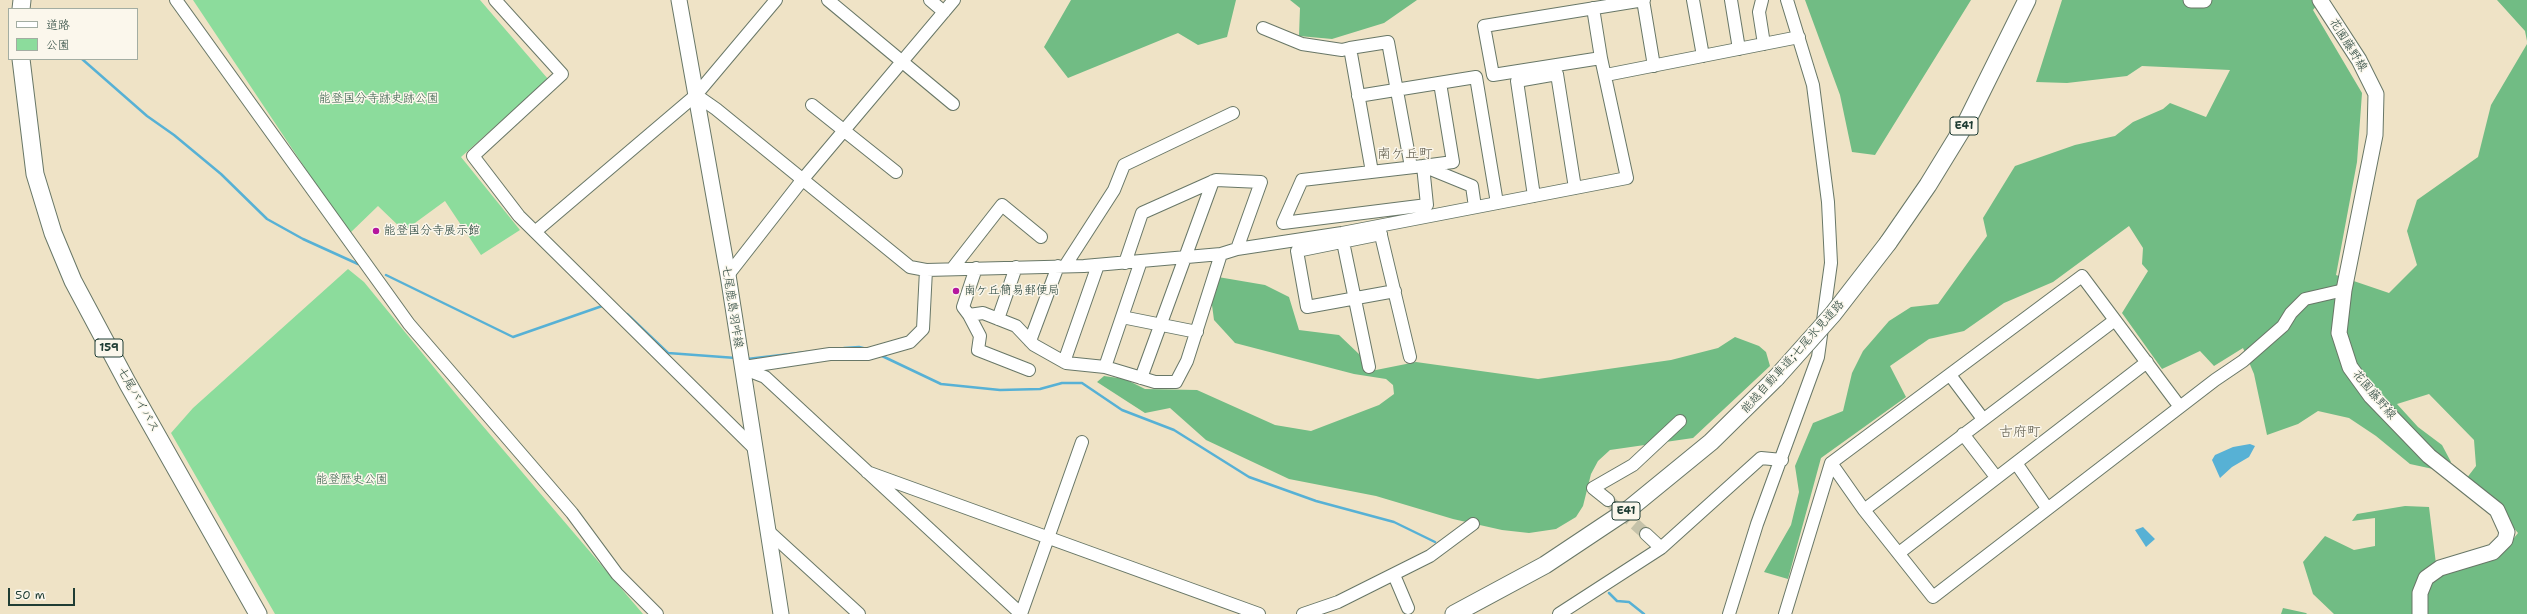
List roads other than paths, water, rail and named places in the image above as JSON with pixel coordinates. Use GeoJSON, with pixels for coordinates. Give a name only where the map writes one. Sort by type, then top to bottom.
{"type":"FeatureCollection","features":[{"type":"Feature","properties":{"kind":"highway","name":"能越自動車道;七尾氷見道路"},"geometry":{"type":"LineString","coordinates":[[1454,614],[1545,565],[1629,509],[1711,442],[1776,378],[1833,314],[1888,243],[1928,185],[1966,123],[2026,0]]}},
{"type":"Feature","properties":{"kind":"highway","name":"七尾バイパス"},"geometry":{"type":"LineString","coordinates":[[21,60],[35,174],[54,233],[73,281],[128,384],[258,614]]}},
{"type":"Feature","properties":{"kind":"main road","name":"七尾鹿島羽咋線"},"geometry":{"type":"LineString","coordinates":[[679,0],[728,275],[781,614]]}},
{"type":"Feature","properties":{"kind":"main road"},"geometry":{"type":"LineString","coordinates":[[2191,0],[2204,0]]}},
{"type":"Feature","properties":{"kind":"main road","name":"花園藤野線"},"geometry":{"type":"LineString","coordinates":[[2320,0],[2359,60],[2376,94],[2375,135],[2344,290],[2339,333],[2350,367],[2371,396],[2429,456],[2497,510],[2507,532],[2505,540],[2493,552],[2440,568],[2426,578],[2420,593],[2420,614]]}},
{"type":"Feature","properties":{"kind":"street"},"geometry":{"type":"LineString","coordinates":[[176,0],[409,324],[572,513],[617,574],[657,614]]}},
{"type":"Feature","properties":{"kind":"street"},"geometry":{"type":"LineString","coordinates":[[495,0],[562,74],[473,156],[518,216],[536,232],[754,448]]}},
{"type":"Feature","properties":{"kind":"street"},"geometry":{"type":"LineString","coordinates":[[536,232],[696,95],[776,0]]}},
{"type":"Feature","properties":{"kind":"street"},"geometry":{"type":"LineString","coordinates":[[828,0],[953,104]]}},
{"type":"Feature","properties":{"kind":"street"},"geometry":{"type":"LineString","coordinates":[[930,0],[944,12]]}},
{"type":"Feature","properties":{"kind":"street"},"geometry":{"type":"LineString","coordinates":[[728,275],[803,179],[954,0]]}},
{"type":"Feature","properties":{"kind":"street"},"geometry":{"type":"LineString","coordinates":[[1601,58],[1493,75],[1484,26],[1644,0],[1654,66]]}},
{"type":"Feature","properties":{"kind":"street"},"geometry":{"type":"LineString","coordinates":[[1693,0],[1703,56]]}},
{"type":"Feature","properties":{"kind":"street"},"geometry":{"type":"LineString","coordinates":[[1731,0],[1739,49]]}},
{"type":"Feature","properties":{"kind":"street"},"geometry":{"type":"LineString","coordinates":[[1762,0],[1760,12],[1764,44]]}},
{"type":"Feature","properties":{"kind":"street"},"geometry":{"type":"LineString","coordinates":[[1729,614],[1757,524],[1782,460],[1818,357],[1831,263],[1831,233],[1822,148],[1813,85],[1786,0]]}},
{"type":"Feature","properties":{"kind":"street"},"geometry":{"type":"LineString","coordinates":[[1394,291],[1307,307],[1297,251],[1343,242],[1380,230],[1475,207],[1627,178],[1606,75],[1601,58],[1593,8]]}},
{"type":"Feature","properties":{"kind":"street"},"geometry":{"type":"LineString","coordinates":[[1263,28],[1302,44],[1342,50],[1388,42],[1411,167]]}},
{"type":"Feature","properties":{"kind":"street"},"geometry":{"type":"LineString","coordinates":[[1606,75],[1799,37]]}},
{"type":"Feature","properties":{"kind":"street"},"geometry":{"type":"LineString","coordinates":[[1350,48],[1372,172]]}},
{"type":"Feature","properties":{"kind":"street"},"geometry":{"type":"LineString","coordinates":[[1534,196],[1517,81],[1556,74],[1575,188]]}},
{"type":"Feature","properties":{"kind":"street"},"geometry":{"type":"LineString","coordinates":[[1358,96],[1476,78],[1496,203]]}},
{"type":"Feature","properties":{"kind":"street"},"geometry":{"type":"LineString","coordinates":[[1440,83],[1455,179]]}},
{"type":"Feature","properties":{"kind":"street"},"geometry":{"type":"LineString","coordinates":[[696,95],[716,109],[910,267],[926,270],[1124,263],[1221,254],[1237,249],[1380,230]]}},
{"type":"Feature","properties":{"kind":"street"},"geometry":{"type":"LineString","coordinates":[[812,105],[896,172]]}},
{"type":"Feature","properties":{"kind":"street"},"geometry":{"type":"LineString","coordinates":[[1030,341],[1061,266],[1114,190],[1124,165],[1233,113]]}},
{"type":"Feature","properties":{"kind":"street"},"geometry":{"type":"LineString","coordinates":[[1424,166],[1427,205],[1283,222],[1302,180],[1453,162]]}},
{"type":"Feature","properties":{"kind":"street"},"geometry":{"type":"LineString","coordinates":[[1424,166],[1472,186],[1475,207]]}},
{"type":"Feature","properties":{"kind":"street"},"geometry":{"type":"LineString","coordinates":[[1141,378],[1187,257],[1213,181]]}},
{"type":"Feature","properties":{"kind":"street"},"geometry":{"type":"LineString","coordinates":[[1124,263],[1142,213],[1213,181],[1261,182],[1237,249]]}},
{"type":"Feature","properties":{"kind":"street"},"geometry":{"type":"LineString","coordinates":[[952,269],[1002,205],[1040,236]]}},
{"type":"Feature","properties":{"kind":"street"},"geometry":{"type":"LineString","coordinates":[[1380,230],[1410,357]]}},
{"type":"Feature","properties":{"kind":"street"},"geometry":{"type":"LineString","coordinates":[[1343,242],[1356,298],[1369,367]]}},
{"type":"Feature","properties":{"kind":"street"},"geometry":{"type":"LineString","coordinates":[[969,315],[983,313],[1016,326],[1030,341],[1064,362],[1105,367],[1155,382],[1176,382],[1187,361],[1221,254]]}},
{"type":"Feature","properties":{"kind":"street"},"geometry":{"type":"LineString","coordinates":[[1105,367],[1141,261]]}},
{"type":"Feature","properties":{"kind":"street"},"geometry":{"type":"LineString","coordinates":[[1064,362],[1098,265]]}},
{"type":"Feature","properties":{"kind":"street"},"geometry":{"type":"LineString","coordinates":[[998,319],[1016,266]]}},
{"type":"Feature","properties":{"kind":"street"},"geometry":{"type":"LineString","coordinates":[[976,268],[963,307],[980,336],[978,350],[1029,370]]}},
{"type":"Feature","properties":{"kind":"street"},"geometry":{"type":"LineString","coordinates":[[741,362],[830,354],[874,352],[910,342],[923,330],[926,270]]}},
{"type":"Feature","properties":{"kind":"street"},"geometry":{"type":"LineString","coordinates":[[1786,614],[1831,463],[2082,276],[2180,407]]}},
{"type":"Feature","properties":{"kind":"street"},"geometry":{"type":"LineString","coordinates":[[1831,463],[1864,510],[1933,597],[2047,508],[2263,344],[2305,299],[2344,290]]}},
{"type":"Feature","properties":{"kind":"street"},"geometry":{"type":"LineString","coordinates":[[1122,317],[1197,332]]}},
{"type":"Feature","properties":{"kind":"street"},"geometry":{"type":"LineString","coordinates":[[1864,510],[2115,320]]}},
{"type":"Feature","properties":{"kind":"street"},"geometry":{"type":"LineString","coordinates":[[741,362],[764,377],[1021,614],[1047,537],[1082,442]]}},
{"type":"Feature","properties":{"kind":"street"},"geometry":{"type":"LineString","coordinates":[[1899,553],[2147,362]]}},
{"type":"Feature","properties":{"kind":"street"},"geometry":{"type":"LineString","coordinates":[[1950,375],[1983,419]]}},
{"type":"Feature","properties":{"kind":"street"},"geometry":{"type":"LineString","coordinates":[[1608,500],[1593,488],[1632,465],[1680,421]]}},
{"type":"Feature","properties":{"kind":"street"},"geometry":{"type":"LineString","coordinates":[[1963,434],[1996,477]]}},
{"type":"Feature","properties":{"kind":"street"},"geometry":{"type":"LineString","coordinates":[[1559,614],[1661,548],[1761,458],[1782,460]]}},
{"type":"Feature","properties":{"kind":"street"},"geometry":{"type":"LineString","coordinates":[[2016,463],[2047,508]]}},
{"type":"Feature","properties":{"kind":"street"},"geometry":{"type":"LineString","coordinates":[[867,472],[1259,614]]}},
{"type":"Feature","properties":{"kind":"street"},"geometry":{"type":"LineString","coordinates":[[1303,614],[1338,602],[1430,556],[1473,524]]}},
{"type":"Feature","properties":{"kind":"street"},"geometry":{"type":"LineString","coordinates":[[767,530],[859,614]]}},
{"type":"Feature","properties":{"kind":"street"},"geometry":{"type":"LineString","coordinates":[[1646,534],[1661,548]]}},
{"type":"Feature","properties":{"kind":"street"},"geometry":{"type":"LineString","coordinates":[[1394,575],[1408,608]]}},
{"type":"Feature","properties":{"kind":"water"},"geometry":{"type":"Polygon","coordinates":[[[2250,444],[2255,446],[2249,457],[2232,467],[2220,478],[2212,460],[2215,455],[2233,447],[2250,444]]]}},
{"type":"Feature","properties":{"kind":"water"},"geometry":{"type":"Polygon","coordinates":[[[2143,527],[2155,539],[2146,547],[2135,530],[2143,527]]]}},
{"type":"Feature","properties":{"kind":"waterway"},"geometry":{"type":"LineString","coordinates":[[83,60],[147,116],[174,135],[221,174],[267,219],[303,239],[358,264]]}},
{"type":"Feature","properties":{"kind":"waterway"},"geometry":{"type":"LineString","coordinates":[[386,275],[513,337],[605,305]]}},
{"type":"Feature","properties":{"kind":"waterway"},"geometry":{"type":"LineString","coordinates":[[627,314],[668,353],[736,358]]}},
{"type":"Feature","properties":{"kind":"waterway"},"geometry":{"type":"LineString","coordinates":[[844,348],[859,347],[867,349]]}},
{"type":"Feature","properties":{"kind":"waterway"},"geometry":{"type":"LineString","coordinates":[[747,359],[807,352]]}},
{"type":"Feature","properties":{"kind":"waterway"},"geometry":{"type":"LineString","coordinates":[[880,355],[941,384],[1000,390],[1040,389],[1062,383],[1082,383],[1122,410],[1174,430],[1249,477],[1316,501],[1394,522],[1435,542]]}},
{"type":"Feature","properties":{"kind":"waterway"},"geometry":{"type":"LineString","coordinates":[[1609,593],[1617,601],[1629,602],[1644,614]]}},
{"type":"Feature","properties":{"kind":"tunnel"},"geometry":{"type":"LineString","coordinates":[[1608,500],[1646,534]]}},
{"type":"Feature","properties":{"kind":"place","name":"能登国分寺展示館"},"geometry":{"type":"Point","coordinates":[376,231]}},
{"type":"Feature","properties":{"kind":"place","name":"南ケ丘簡易郵便局"},"geometry":{"type":"Point","coordinates":[956,291]}},
{"type":"Feature","properties":{"kind":"district","name":"南ケ丘町"},"geometry":{"type":"Point","coordinates":[1405,154]}},
{"type":"Feature","properties":{"kind":"district","name":"古府町"},"geometry":{"type":"Point","coordinates":[2020,432]}},
{"type":"Feature","properties":{"kind":"park label","name":"能登国分寺跡史跡公園"},"geometry":{"type":"Point","coordinates":[379,99]}},
{"type":"Feature","properties":{"kind":"park label","name":"能登歴史公園"},"geometry":{"type":"Point","coordinates":[352,480]}}]}
